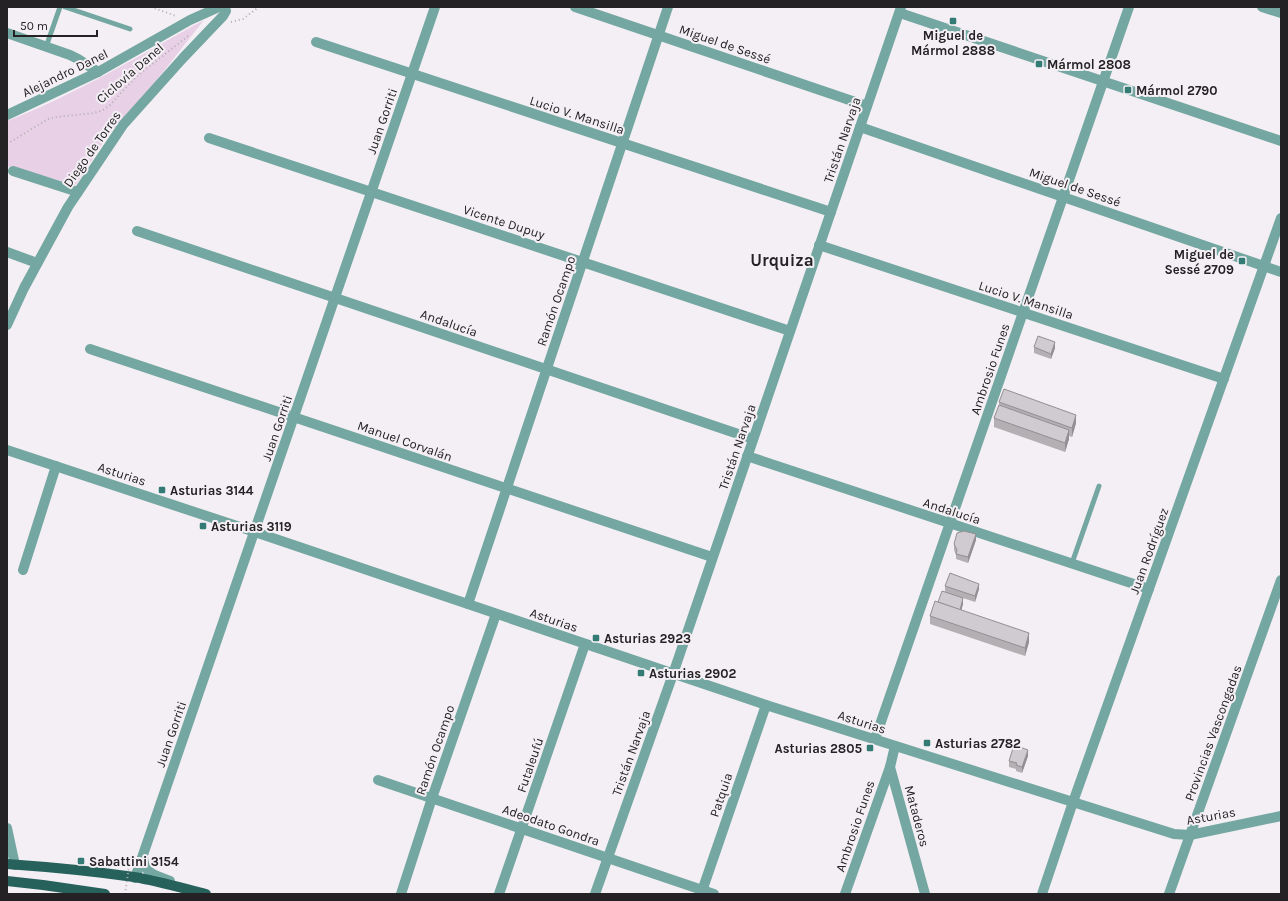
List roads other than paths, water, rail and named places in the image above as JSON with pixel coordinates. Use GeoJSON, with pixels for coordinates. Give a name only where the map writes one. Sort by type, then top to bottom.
{"type":"FeatureCollection","features":[{"type":"Feature","properties":{"kind":"main road"},"geometry":{"type":"LineString","coordinates":[[11,864],[135,878],[206,894]]}},
{"type":"Feature","properties":{"kind":"main road"},"geometry":{"type":"LineString","coordinates":[[7,881],[43,889],[105,894]]}},
{"type":"Feature","properties":{"kind":"street","name":"Alejandro Danel"},"geometry":{"type":"LineString","coordinates":[[7,115],[98,72],[190,20],[219,7]]}},
{"type":"Feature","properties":{"kind":"street","name":"Diego de Torres"},"geometry":{"type":"LineString","coordinates":[[7,325],[37,263],[78,192],[123,125],[183,58],[217,23],[226,11],[225,7]]}},
{"type":"Feature","properties":{"kind":"street","name":"Juan Gorriti"},"geometry":{"type":"LineString","coordinates":[[135,878],[435,7]]}},
{"type":"Feature","properties":{"kind":"street","name":"Miguel de Sessé"},"geometry":{"type":"LineString","coordinates":[[575,7],[867,106]]}},
{"type":"Feature","properties":{"kind":"street","name":"Ramón Ocampo"},"geometry":{"type":"LineString","coordinates":[[468,604],[668,7]]}},
{"type":"Feature","properties":{"kind":"street","name":"Ambrosio Funes"},"geometry":{"type":"LineString","coordinates":[[875,739],[1129,7]]}},
{"type":"Feature","properties":{"kind":"street"},"geometry":{"type":"LineString","coordinates":[[1262,7],[1281,13]]}},
{"type":"Feature","properties":{"kind":"street"},"geometry":{"type":"LineString","coordinates":[[901,10],[1103,82],[1281,141]]}},
{"type":"Feature","properties":{"kind":"street","name":"Tristán Narvaja"},"geometry":{"type":"LineString","coordinates":[[595,894],[673,674],[901,10]]}},
{"type":"Feature","properties":{"kind":"street"},"geometry":{"type":"LineString","coordinates":[[7,33],[78,59],[98,72]]}},
{"type":"Feature","properties":{"kind":"street","name":"Lucio V. Mansilla"},"geometry":{"type":"LineString","coordinates":[[316,42],[831,212]]}},
{"type":"Feature","properties":{"kind":"street","name":"Miguel de Sessé"},"geometry":{"type":"LineString","coordinates":[[860,127],[1281,272]]}},
{"type":"Feature","properties":{"kind":"street","name":"Vicente Dupuy"},"geometry":{"type":"LineString","coordinates":[[209,138],[790,331]]}},
{"type":"Feature","properties":{"kind":"street"},"geometry":{"type":"LineString","coordinates":[[13,171],[78,192]]}},
{"type":"Feature","properties":{"kind":"street","name":"Juan Rodríguez"},"geometry":{"type":"LineString","coordinates":[[1042,894],[1073,802],[1281,218]]}},
{"type":"Feature","properties":{"kind":"street","name":"Andalucía"},"geometry":{"type":"LineString","coordinates":[[137,231],[753,439]]}},
{"type":"Feature","properties":{"kind":"street","name":"Lucio V. Mansilla"},"geometry":{"type":"LineString","coordinates":[[820,245],[1224,379]]}},
{"type":"Feature","properties":{"kind":"street"},"geometry":{"type":"LineString","coordinates":[[7,252],[37,263]]}},
{"type":"Feature","properties":{"kind":"street","name":"Manuel Corvalán"},"geometry":{"type":"LineString","coordinates":[[90,349],[712,557]]}},
{"type":"Feature","properties":{"kind":"street","name":"Asturias"},"geometry":{"type":"LineString","coordinates":[[7,450],[255,532],[766,705],[1174,834],[1190,835],[1281,816]]}},
{"type":"Feature","properties":{"kind":"street","name":"Andalucía"},"geometry":{"type":"LineString","coordinates":[[747,456],[1149,589]]}},
{"type":"Feature","properties":{"kind":"street"},"geometry":{"type":"LineString","coordinates":[[23,570],[56,466]]}},
{"type":"Feature","properties":{"kind":"street","name":"Provincias Vascongadas"},"geometry":{"type":"LineString","coordinates":[[1169,894],[1281,580]]}},
{"type":"Feature","properties":{"kind":"street","name":"Ramón Ocampo"},"geometry":{"type":"LineString","coordinates":[[401,894],[432,798],[496,614]]}},
{"type":"Feature","properties":{"kind":"street","name":"Futaleufú"},"geometry":{"type":"LineString","coordinates":[[499,894],[585,644]]}},
{"type":"Feature","properties":{"kind":"street","name":"Patquia"},"geometry":{"type":"LineString","coordinates":[[702,892],[766,705]]}},
{"type":"Feature","properties":{"kind":"street","name":"Mataderos"},"geometry":{"type":"LineString","coordinates":[[895,746],[890,767],[925,894]]}},
{"type":"Feature","properties":{"kind":"street","name":"Ambrosio Funes"},"geometry":{"type":"LineString","coordinates":[[845,894],[890,767]]}},
{"type":"Feature","properties":{"kind":"street","name":"Adeodato Gondra"},"geometry":{"type":"LineString","coordinates":[[378,780],[702,892],[714,894]]}},
{"type":"Feature","properties":{"kind":"street"},"geometry":{"type":"LineString","coordinates":[[7,828],[11,864]]}},
{"type":"Feature","properties":{"kind":"street"},"geometry":{"type":"LineString","coordinates":[[142,857],[146,870],[155,876],[196,892]]}},
{"type":"Feature","properties":{"kind":"lane"},"geometry":{"type":"LineString","coordinates":[[46,47],[60,7]]}},
{"type":"Feature","properties":{"kind":"lane"},"geometry":{"type":"LineString","coordinates":[[65,7],[73,8],[130,29]]}},
{"type":"Feature","properties":{"kind":"lane"},"geometry":{"type":"LineString","coordinates":[[1072,563],[1099,486]]}},
{"type":"Feature","properties":{"kind":"place","name":"Miguel de Mármol 2888"},"geometry":{"type":"Point","coordinates":[953,21]}},
{"type":"Feature","properties":{"kind":"place","name":"Mármol 2808"},"geometry":{"type":"Point","coordinates":[1039,64]}},
{"type":"Feature","properties":{"kind":"place","name":"Mármol 2790"},"geometry":{"type":"Point","coordinates":[1128,90]}},
{"type":"Feature","properties":{"kind":"place","name":"Miguel de Sessé 2709"},"geometry":{"type":"Point","coordinates":[1242,261]}},
{"type":"Feature","properties":{"kind":"place","name":"Asturias 3144"},"geometry":{"type":"Point","coordinates":[162,490]}},
{"type":"Feature","properties":{"kind":"place","name":"Asturias 3119"},"geometry":{"type":"Point","coordinates":[203,526]}},
{"type":"Feature","properties":{"kind":"place","name":"Asturias 2923"},"geometry":{"type":"Point","coordinates":[596,638]}},
{"type":"Feature","properties":{"kind":"place","name":"Asturias 2902"},"geometry":{"type":"Point","coordinates":[641,673]}},
{"type":"Feature","properties":{"kind":"place","name":"Asturias 2782"},"geometry":{"type":"Point","coordinates":[927,743]}},
{"type":"Feature","properties":{"kind":"place","name":"Asturias 2805"},"geometry":{"type":"Point","coordinates":[870,748]}},
{"type":"Feature","properties":{"kind":"place","name":"Sabattini 3154"},"geometry":{"type":"Point","coordinates":[81,861]}},
{"type":"Feature","properties":{"kind":"district","name":"Urquiza"},"geometry":{"type":"Point","coordinates":[782,260]}}]}
